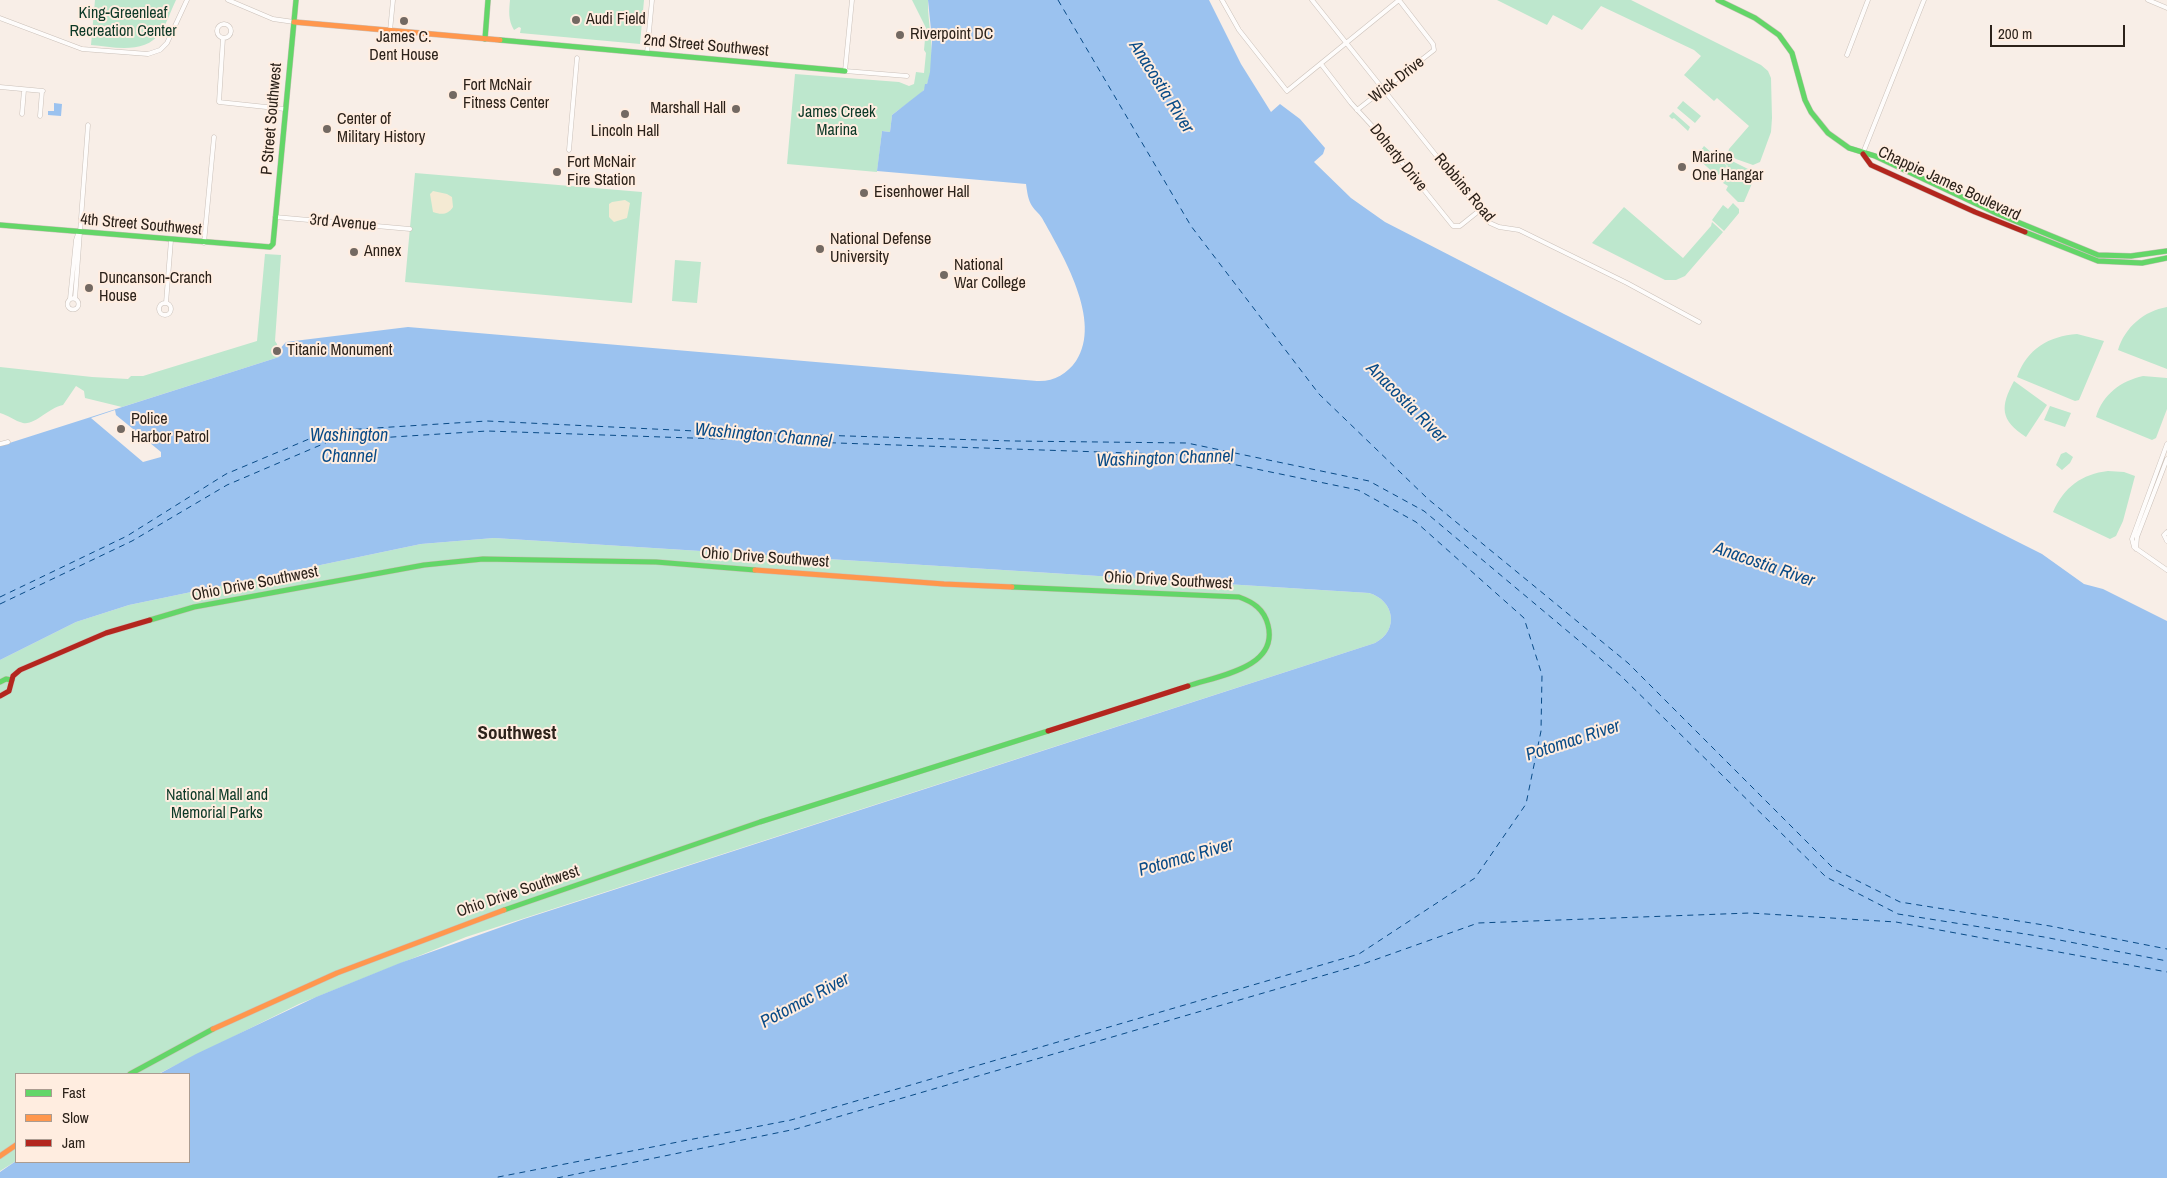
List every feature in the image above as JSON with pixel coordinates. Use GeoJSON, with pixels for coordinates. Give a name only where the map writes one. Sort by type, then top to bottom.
{"type":"FeatureCollection","features":[{"type":"Feature","properties":{"kind":"street"},"geometry":{"type":"LineString","coordinates":[[0,18],[82,49],[148,54],[160,50],[167,43],[187,0]]}},
{"type":"Feature","properties":{"kind":"street"},"geometry":{"type":"LineString","coordinates":[[228,0],[273,19],[294,22]]}},
{"type":"Feature","properties":{"kind":"street","name":"P Street Southwest"},"geometry":{"type":"LineString","coordinates":[[273,239],[296,0]]}},
{"type":"Feature","properties":{"kind":"street"},"geometry":{"type":"LineString","coordinates":[[390,31],[393,0]]}},
{"type":"Feature","properties":{"kind":"street"},"geometry":{"type":"LineString","coordinates":[[485,39],[488,0]]}},
{"type":"Feature","properties":{"kind":"street"},"geometry":{"type":"LineString","coordinates":[[648,54],[652,0]]}},
{"type":"Feature","properties":{"kind":"street"},"geometry":{"type":"LineString","coordinates":[[845,71],[852,0]]}},
{"type":"Feature","properties":{"kind":"street"},"geometry":{"type":"LineString","coordinates":[[1222,0],[1239,30],[1287,91],[1399,0]]}},
{"type":"Feature","properties":{"kind":"street","name":"Robbins Road"},"geometry":{"type":"LineString","coordinates":[[1312,0],[1490,223],[1496,226],[1519,230],[1627,283],[1699,322]]}},
{"type":"Feature","properties":{"kind":"street","name":"Wick Drive"},"geometry":{"type":"LineString","coordinates":[[1358,110],[1431,53],[1434,48],[1431,41],[1399,0]]}},
{"type":"Feature","properties":{"kind":"street"},"geometry":{"type":"LineString","coordinates":[[1718,0],[1762,22],[1777,32],[1793,54],[1804,97],[1816,120],[1835,140],[1862,154],[1924,0]]}},
{"type":"Feature","properties":{"kind":"street"},"geometry":{"type":"LineString","coordinates":[[1847,55],[1868,0]]}},
{"type":"Feature","properties":{"kind":"street"},"geometry":{"type":"LineString","coordinates":[[2148,0],[2167,8]]}},
{"type":"Feature","properties":{"kind":"street","name":"2nd Street Southwest"},"geometry":{"type":"LineString","coordinates":[[294,22],[907,76]]}},
{"type":"Feature","properties":{"kind":"street"},"geometry":{"type":"LineString","coordinates":[[223,38],[219,102],[285,109]]}},
{"type":"Feature","properties":{"kind":"street"},"geometry":{"type":"LineString","coordinates":[[569,150],[577,58]]}},
{"type":"Feature","properties":{"kind":"street","name":"Doherty Drive"},"geometry":{"type":"LineString","coordinates":[[1321,64],[1453,226],[1460,226],[1480,210]]}},
{"type":"Feature","properties":{"kind":"street"},"geometry":{"type":"LineString","coordinates":[[0,87],[42,91],[40,116]]}},
{"type":"Feature","properties":{"kind":"street"},"geometry":{"type":"LineString","coordinates":[[22,114],[24,90]]}},
{"type":"Feature","properties":{"kind":"street"},"geometry":{"type":"LineString","coordinates":[[73,299],[76,240],[79,232],[88,126]]}},
{"type":"Feature","properties":{"kind":"street"},"geometry":{"type":"LineString","coordinates":[[204,243],[214,137]]}},
{"type":"Feature","properties":{"kind":"street","name":"Chappie James Boulevard"},"geometry":{"type":"LineString","coordinates":[[1862,154],[1875,156],[1989,210],[2098,254],[2131,256],[2167,251]]}},
{"type":"Feature","properties":{"kind":"street","name":"Chappie James Boulevard"},"geometry":{"type":"LineString","coordinates":[[1862,154],[1871,165],[1975,212],[2098,261],[2126,264],[2167,258]]}},
{"type":"Feature","properties":{"kind":"street","name":"3rd Avenue"},"geometry":{"type":"LineString","coordinates":[[275,217],[410,229]]}},
{"type":"Feature","properties":{"kind":"street","name":"4th Street Southwest"},"geometry":{"type":"LineString","coordinates":[[0,225],[266,248],[272,245],[273,239]]}},
{"type":"Feature","properties":{"kind":"street"},"geometry":{"type":"LineString","coordinates":[[166,303],[171,240]]}},
{"type":"Feature","properties":{"kind":"street"},"geometry":{"type":"LineString","coordinates":[[0,444],[8,442]]}},
{"type":"Feature","properties":{"kind":"street"},"geometry":{"type":"LineString","coordinates":[[2167,444],[2165,461],[2137,537],[2136,549],[2167,570]]}},
{"type":"Feature","properties":{"kind":"street"},"geometry":{"type":"LineString","coordinates":[[2167,532],[2164,535],[2167,542]]}},
{"type":"Feature","properties":{"kind":"street","name":"Ohio Drive Southwest"},"geometry":{"type":"LineString","coordinates":[[0,696],[9,691],[14,674],[20,670],[82,643],[130,625],[174,612],[235,598],[424,565],[483,559],[656,562],[936,583],[1239,597],[1258,606],[1270,624],[1268,645],[1263,655],[1251,665],[691,845],[450,929],[340,970],[224,1024],[132,1073]]}},
{"type":"Feature","properties":{"kind":"street","name":"Ohio Drive Southwest"},"geometry":{"type":"LineString","coordinates":[[0,682],[6,679],[12,680]]}},
{"type":"Feature","properties":{"kind":"street"},"geometry":{"type":"LineString","coordinates":[[0,1156],[15,1146]]}},
{"type":"Feature","properties":{"kind":"green space","name":"King-Greenleaf Recreation Center"},"geometry":{"type":"Polygon","coordinates":[[[95,0],[176,0],[161,32],[154,39],[138,47],[119,48],[91,45],[95,0]]]}},
{"type":"Feature","properties":{"kind":"green space","name":"Audi Field"},"geometry":{"type":"Polygon","coordinates":[[[510,0],[644,0],[640,44],[520,33],[521,28],[519,27],[514,30],[511,23],[509,12],[510,0]]]}},
{"type":"Feature","properties":{"kind":"green space","name":"James Creek Marina"},"geometry":{"type":"Polygon","coordinates":[[[912,0],[928,0],[932,56],[929,78],[925,88],[914,99],[892,115],[890,132],[882,131],[877,172],[787,164],[795,74],[899,82],[909,86],[914,84],[916,72],[924,73],[926,28],[912,0]]]}},
{"type":"Feature","properties":{"kind":"green space"},"geometry":{"type":"Polygon","coordinates":[[[1497,0],[1631,0],[1761,65],[1768,71],[1771,78],[1772,118],[1771,132],[1760,162],[1753,165],[1736,159],[1728,153],[1729,149],[1749,126],[1717,98],[1714,101],[1684,75],[1701,56],[1694,50],[1601,6],[1582,30],[1553,15],[1547,25],[1497,0]]]}},
{"type":"Feature","properties":{"kind":"green space"},"geometry":{"type":"Polygon","coordinates":[[[1683,101],[1701,116],[1695,123],[1677,108],[1683,101]]]}},
{"type":"Feature","properties":{"kind":"green space"},"geometry":{"type":"Polygon","coordinates":[[[1673,112],[1690,127],[1688,131],[1674,118],[1672,119],[1669,116],[1673,112]]]}},
{"type":"Feature","properties":{"kind":"green space"},"geometry":{"type":"Polygon","coordinates":[[[1704,146],[1727,166],[1717,176],[1696,157],[1704,146]]]}},
{"type":"Feature","properties":{"kind":"green space"},"geometry":{"type":"Polygon","coordinates":[[[1722,156],[1750,170],[1753,174],[1753,181],[1744,202],[1738,202],[1726,190],[1728,186],[1723,183],[1729,176],[1724,171],[1728,166],[1720,159],[1722,156]]]}},
{"type":"Feature","properties":{"kind":"green space"},"geometry":{"type":"Polygon","coordinates":[[[415,173],[642,192],[632,303],[405,282],[415,173]]]}},
{"type":"Feature","properties":{"kind":"green space"},"geometry":{"type":"Polygon","coordinates":[[[1733,203],[1739,209],[1739,213],[1724,231],[1712,220],[1723,205],[1728,209],[1733,203]]]}},
{"type":"Feature","properties":{"kind":"green space"},"geometry":{"type":"Polygon","coordinates":[[[1624,207],[1683,258],[1711,226],[1712,222],[1723,232],[1685,276],[1676,280],[1665,280],[1592,243],[1624,207]]]}},
{"type":"Feature","properties":{"kind":"green space"},"geometry":{"type":"Polygon","coordinates":[[[265,254],[281,255],[275,341],[279,357],[122,407],[85,398],[84,391],[76,386],[63,405],[32,422],[23,423],[0,413],[0,367],[128,379],[131,376],[143,376],[257,341],[265,254]]]}},
{"type":"Feature","properties":{"kind":"green space"},"geometry":{"type":"Polygon","coordinates":[[[675,260],[701,262],[697,303],[672,301],[675,260]]]}},
{"type":"Feature","properties":{"kind":"green space"},"geometry":{"type":"Polygon","coordinates":[[[2167,307],[2167,369],[2118,350],[2125,334],[2136,321],[2151,312],[2167,307]]]}},
{"type":"Feature","properties":{"kind":"green space"},"geometry":{"type":"Polygon","coordinates":[[[2077,334],[2104,341],[2079,400],[2075,401],[2017,377],[2021,367],[2040,346],[2057,338],[2077,334]]]}},
{"type":"Feature","properties":{"kind":"green space"},"geometry":{"type":"Polygon","coordinates":[[[2143,376],[2167,378],[2167,409],[2156,438],[2152,440],[2096,417],[2108,395],[2127,381],[2143,376]]]}},
{"type":"Feature","properties":{"kind":"green space"},"geometry":{"type":"Polygon","coordinates":[[[2014,381],[2047,405],[2026,437],[2011,425],[2005,412],[2006,398],[2014,381]]]}},
{"type":"Feature","properties":{"kind":"green space"},"geometry":{"type":"Polygon","coordinates":[[[2050,406],[2071,413],[2065,427],[2044,420],[2050,406]]]}},
{"type":"Feature","properties":{"kind":"green space"},"geometry":{"type":"Polygon","coordinates":[[[2066,452],[2073,457],[2070,463],[2062,470],[2056,465],[2061,454],[2066,452]]]}},
{"type":"Feature","properties":{"kind":"green space"},"geometry":{"type":"Polygon","coordinates":[[[2108,471],[2124,472],[2135,476],[2123,521],[2116,536],[2110,539],[2053,512],[2063,495],[2075,483],[2090,475],[2108,471]]]}},
{"type":"Feature","properties":{"kind":"green space","name":"National Mall and Memorial Parks"},"geometry":{"type":"Polygon","coordinates":[[[494,538],[1369,593],[1384,602],[1391,616],[1391,623],[1388,631],[1375,643],[466,937],[299,1004],[160,1073],[15,1073],[15,1162],[0,1171],[0,660],[76,622],[129,605],[421,544],[494,538]]]}},
{"type":"Feature","properties":{"kind":"sand"},"geometry":{"type":"Polygon","coordinates":[[[433,191],[452,197],[453,207],[449,212],[442,214],[433,212],[430,194],[433,191]]]}},
{"type":"Feature","properties":{"kind":"sand"},"geometry":{"type":"Polygon","coordinates":[[[625,200],[630,203],[627,218],[614,222],[609,217],[609,204],[625,200]]]}},
{"type":"Feature","properties":{"kind":"water"},"geometry":{"type":"Polygon","coordinates":[[[928,0],[1209,0],[1241,64],[1271,112],[1280,104],[1300,119],[1325,148],[1323,154],[1314,162],[1351,198],[1385,222],[2042,554],[2084,584],[2103,589],[2167,621],[2167,1178],[0,1178],[0,1172],[15,1162],[190,1163],[190,1073],[161,1073],[196,1054],[316,997],[400,963],[524,919],[1375,643],[1388,631],[1391,616],[1388,608],[1384,602],[1369,593],[494,538],[421,544],[129,605],[76,622],[0,660],[0,446],[279,357],[277,352],[286,342],[408,327],[1037,381],[1054,379],[1064,373],[1076,361],[1083,345],[1085,327],[1082,308],[1077,288],[1069,269],[1042,218],[1033,208],[1026,184],[877,171],[882,131],[890,132],[892,115],[924,90],[925,84],[927,84],[930,72],[932,40],[928,0]]]}},
{"type":"Feature","properties":{"kind":"water"},"geometry":{"type":"Polygon","coordinates":[[[54,103],[62,104],[61,116],[48,115],[48,111],[54,111],[54,103]]]}},
{"type":"Feature","properties":{"kind":"pier"},"geometry":{"type":"Polygon","coordinates":[[[115,410],[116,415],[161,452],[161,457],[143,462],[91,418],[115,410]]]}},
{"type":"Feature","properties":{"kind":"ferry route"},"geometry":{"type":"LineString","coordinates":[[1058,0],[1191,226],[1319,394],[1428,499],[1628,663],[1834,869],[1900,902],[2050,926],[2167,949]]}},
{"type":"Feature","properties":{"kind":"ferry route"},"geometry":{"type":"LineString","coordinates":[[0,597],[127,536],[226,474],[328,431],[487,421],[716,432],[1013,441],[1187,443],[1369,481],[1424,511],[1620,675],[1826,877],[1898,914],[2044,937],[2167,961]]}},
{"type":"Feature","properties":{"kind":"ferry route"},"geometry":{"type":"LineString","coordinates":[[0,604],[132,541],[227,485],[330,441],[487,431],[1188,455],[1358,490],[1416,522],[1524,618],[1542,675],[1541,731],[1526,804],[1475,878],[1359,954],[791,1120],[493,1178]]}},
{"type":"Feature","properties":{"kind":"ferry route"},"geometry":{"type":"LineString","coordinates":[[557,1178],[796,1129],[1363,964],[1478,923],[1750,913],[1896,922],[2167,972]]}},
{"type":"Feature","properties":{"kind":"traffic: fast"},"geometry":{"type":"LineString","coordinates":[[0,225],[270,247],[273,244],[296,0]]}},
{"type":"Feature","properties":{"kind":"traffic: fast"},"geometry":{"type":"LineString","coordinates":[[485,39],[488,0]]}},
{"type":"Feature","properties":{"kind":"traffic: fast"},"geometry":{"type":"LineString","coordinates":[[1718,0],[1755,18],[1779,35],[1792,53],[1805,100],[1811,112],[1828,133],[1849,148],[1875,156],[1998,214],[2098,255],[2131,256],[2167,251]]}},
{"type":"Feature","properties":{"kind":"traffic: fast"},"geometry":{"type":"LineString","coordinates":[[500,40],[845,71]]}},
{"type":"Feature","properties":{"kind":"traffic: fast"},"geometry":{"type":"LineString","coordinates":[[2025,232],[2098,261],[2142,263],[2167,258]]}},
{"type":"Feature","properties":{"kind":"traffic: fast"},"geometry":{"type":"LineString","coordinates":[[150,620],[194,607],[424,565],[483,559],[656,562],[755,570]]}},
{"type":"Feature","properties":{"kind":"traffic: fast"},"geometry":{"type":"LineString","coordinates":[[1012,587],[1239,597],[1249,601],[1261,610],[1268,625],[1269,640],[1264,651],[1255,661],[1229,674],[1188,686]]}},
{"type":"Feature","properties":{"kind":"traffic: fast"},"geometry":{"type":"LineString","coordinates":[[0,682],[6,679],[12,680]]}},
{"type":"Feature","properties":{"kind":"traffic: fast"},"geometry":{"type":"LineString","coordinates":[[504,910],[760,822],[1048,731]]}},
{"type":"Feature","properties":{"kind":"traffic: fast"},"geometry":{"type":"LineString","coordinates":[[132,1073],[213,1029]]}},
{"type":"Feature","properties":{"kind":"traffic: slow"},"geometry":{"type":"LineString","coordinates":[[294,22],[500,40]]}},
{"type":"Feature","properties":{"kind":"traffic: slow"},"geometry":{"type":"LineString","coordinates":[[755,570],[1012,587]]}},
{"type":"Feature","properties":{"kind":"traffic: slow"},"geometry":{"type":"LineString","coordinates":[[213,1029],[337,973],[504,910]]}},
{"type":"Feature","properties":{"kind":"traffic: slow"},"geometry":{"type":"LineString","coordinates":[[0,1156],[15,1146]]}},
{"type":"Feature","properties":{"kind":"traffic: jam"},"geometry":{"type":"LineString","coordinates":[[1863,154],[1871,165],[1975,212],[2025,232]]}},
{"type":"Feature","properties":{"kind":"traffic: jam"},"geometry":{"type":"LineString","coordinates":[[0,696],[9,691],[13,676],[20,670],[106,633],[150,620]]}},
{"type":"Feature","properties":{"kind":"traffic: jam"},"geometry":{"type":"LineString","coordinates":[[1048,731],[1188,686]]}},
{"type":"Feature","properties":{"kind":"place","name":"Audi Field"},"geometry":{"type":"Point","coordinates":[576,20]}},
{"type":"Feature","properties":{"kind":"place","name":"James C. Dent House"},"geometry":{"type":"Point","coordinates":[404,21]}},
{"type":"Feature","properties":{"kind":"place","name":"Riverpoint DC"},"geometry":{"type":"Point","coordinates":[900,35]}},
{"type":"Feature","properties":{"kind":"place","name":"Fort McNair Fitness Center"},"geometry":{"type":"Point","coordinates":[453,95]}},
{"type":"Feature","properties":{"kind":"place","name":"Marshall Hall"},"geometry":{"type":"Point","coordinates":[736,109]}},
{"type":"Feature","properties":{"kind":"place","name":"Lincoln Hall"},"geometry":{"type":"Point","coordinates":[625,114]}},
{"type":"Feature","properties":{"kind":"place","name":"Center of Military History"},"geometry":{"type":"Point","coordinates":[327,129]}},
{"type":"Feature","properties":{"kind":"place","name":"Marine One Hangar"},"geometry":{"type":"Point","coordinates":[1682,167]}},
{"type":"Feature","properties":{"kind":"place","name":"Fort McNair Fire Station"},"geometry":{"type":"Point","coordinates":[557,172]}},
{"type":"Feature","properties":{"kind":"place","name":"Eisenhower Hall"},"geometry":{"type":"Point","coordinates":[864,193]}},
{"type":"Feature","properties":{"kind":"place","name":"National Defense University"},"geometry":{"type":"Point","coordinates":[820,249]}},
{"type":"Feature","properties":{"kind":"place","name":"Annex"},"geometry":{"type":"Point","coordinates":[354,252]}},
{"type":"Feature","properties":{"kind":"place","name":"National War College"},"geometry":{"type":"Point","coordinates":[944,275]}},
{"type":"Feature","properties":{"kind":"place","name":"Duncanson-Cranch House"},"geometry":{"type":"Point","coordinates":[89,288]}},
{"type":"Feature","properties":{"kind":"place","name":"Titanic Monument"},"geometry":{"type":"Point","coordinates":[277,351]}},
{"type":"Feature","properties":{"kind":"place","name":"Police Harbor Patrol"},"geometry":{"type":"Point","coordinates":[121,429]}},
{"type":"Feature","properties":{"kind":"district","name":"Southwest"},"geometry":{"type":"Point","coordinates":[517,734]}},
{"type":"Feature","properties":{"kind":"water label","name":"Anacostia River"},"geometry":{"type":"Point","coordinates":[1161,87]}},
{"type":"Feature","properties":{"kind":"water label","name":"Anacostia River"},"geometry":{"type":"Point","coordinates":[1406,403]}},
{"type":"Feature","properties":{"kind":"water label","name":"Washington Channel"},"geometry":{"type":"Point","coordinates":[763,436]}},
{"type":"Feature","properties":{"kind":"water label","name":"Washington Channel"},"geometry":{"type":"Point","coordinates":[349,446]}},
{"type":"Feature","properties":{"kind":"water label","name":"Washington Channel"},"geometry":{"type":"Point","coordinates":[1165,459]}},
{"type":"Feature","properties":{"kind":"water label","name":"Anacostia River"},"geometry":{"type":"Point","coordinates":[1764,565]}},
{"type":"Feature","properties":{"kind":"water label","name":"Potomac River"},"geometry":{"type":"Point","coordinates":[1573,741]}},
{"type":"Feature","properties":{"kind":"water label","name":"Potomac River"},"geometry":{"type":"Point","coordinates":[1186,858]}},
{"type":"Feature","properties":{"kind":"water label","name":"Potomac River"},"geometry":{"type":"Point","coordinates":[805,1001]}}]}
